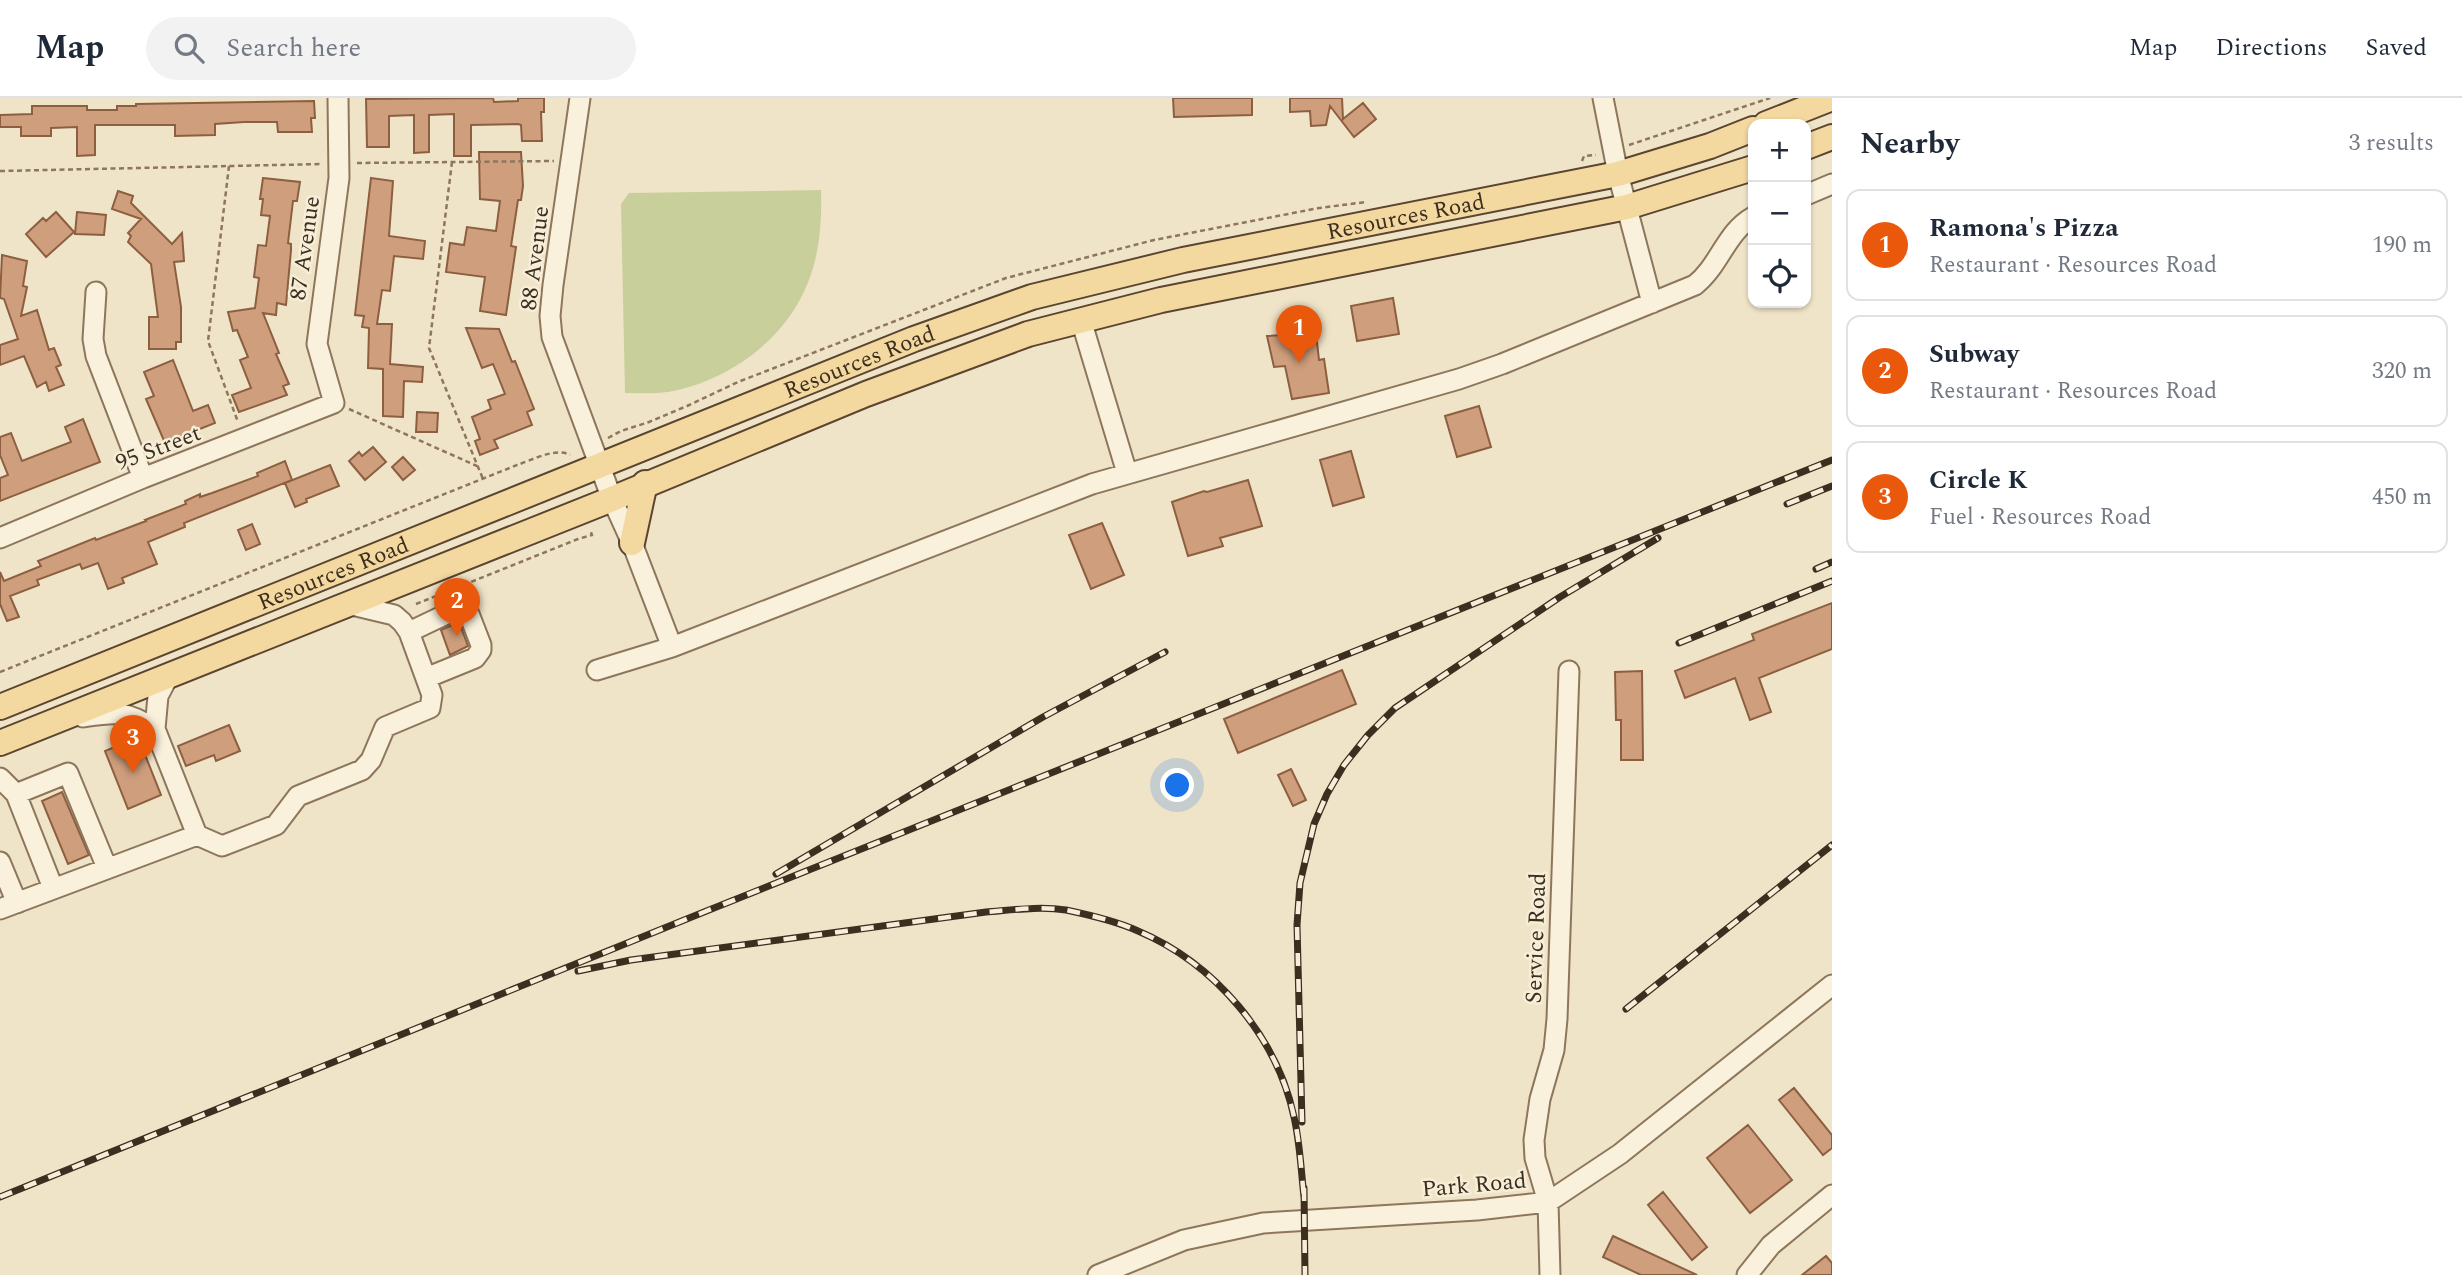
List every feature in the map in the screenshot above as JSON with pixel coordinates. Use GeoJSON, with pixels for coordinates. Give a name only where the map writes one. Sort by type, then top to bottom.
{"type":"FeatureCollection","features":[{"type":"Feature","properties":{"kind":"main road"},"geometry":{"type":"LineString","coordinates":[[1779,119],[1832,98]]}},
{"type":"Feature","properties":{"kind":"main road","name":"Resources Road"},"geometry":{"type":"LineString","coordinates":[[0,707],[914,339],[1032,297],[1183,260],[1618,174],[1710,146],[1748,131]]}},
{"type":"Feature","properties":{"kind":"main road"},"geometry":{"type":"LineString","coordinates":[[1811,145],[1832,137]]}},
{"type":"Feature","properties":{"kind":"main road","name":"Resources Road"},"geometry":{"type":"LineString","coordinates":[[0,743],[612,499],[645,483],[866,394],[1028,334],[1161,300],[1627,207],[1748,170]]}},
{"type":"Feature","properties":{"kind":"main road"},"geometry":{"type":"LineString","coordinates":[[632,543],[645,483]]}},
{"type":"Feature","properties":{"kind":"street","name":"87 Avenue"},"geometry":{"type":"LineString","coordinates":[[334,403],[317,344],[339,163],[338,98]]}},
{"type":"Feature","properties":{"kind":"street","name":"88 Avenue"},"geometry":{"type":"LineString","coordinates":[[580,98],[553,285],[552,337],[612,499],[672,647]]}},
{"type":"Feature","properties":{"kind":"street"},"geometry":{"type":"LineString","coordinates":[[1603,98],[1618,174],[1652,303]]}},
{"type":"Feature","properties":{"kind":"street"},"geometry":{"type":"LineString","coordinates":[[1811,193],[1832,184]]}},
{"type":"Feature","properties":{"kind":"street"},"geometry":{"type":"LineString","coordinates":[[597,670],[672,647],[1092,484],[1460,379],[1502,364],[1695,285],[1706,276],[1737,229],[1748,220]]}},
{"type":"Feature","properties":{"kind":"street"},"geometry":{"type":"LineString","coordinates":[[96,292],[93,340],[96,356],[143,478]]}},
{"type":"Feature","properties":{"kind":"street"},"geometry":{"type":"LineString","coordinates":[[1081,320],[1127,473]]}},
{"type":"Feature","properties":{"kind":"street","name":"95 Street"},"geometry":{"type":"LineString","coordinates":[[0,538],[334,403]]}},
{"type":"Feature","properties":{"kind":"street"},"geometry":{"type":"LineString","coordinates":[[0,862],[8,906],[197,835],[222,846],[269,829],[281,820],[298,796],[362,770],[371,760],[385,727],[430,708],[432,695],[409,632],[402,622],[394,615],[348,604]]}},
{"type":"Feature","properties":{"kind":"street"},"geometry":{"type":"LineString","coordinates":[[409,632],[455,610],[464,610],[469,614],[481,645],[475,658],[426,678]]}},
{"type":"Feature","properties":{"kind":"street","name":"Service Road"},"geometry":{"type":"LineString","coordinates":[[1550,1275],[1548,1202],[1535,1158],[1534,1140],[1540,1099],[1554,1050],[1557,1019],[1569,671]]}},
{"type":"Feature","properties":{"kind":"street"},"geometry":{"type":"LineString","coordinates":[[169,675],[158,696],[155,729],[197,835]]}},
{"type":"Feature","properties":{"kind":"street"},"geometry":{"type":"LineString","coordinates":[[56,720],[121,713],[135,716],[155,729]]}},
{"type":"Feature","properties":{"kind":"street"},"geometry":{"type":"LineString","coordinates":[[16,794],[68,773],[107,868]]}},
{"type":"Feature","properties":{"kind":"street"},"geometry":{"type":"LineString","coordinates":[[0,778],[16,794],[53,888]]}},
{"type":"Feature","properties":{"kind":"street","name":"Park Road"},"geometry":{"type":"LineString","coordinates":[[1098,1275],[1184,1240],[1263,1223],[1477,1210],[1548,1202],[1620,1154],[1832,985]]}},
{"type":"Feature","properties":{"kind":"street"},"geometry":{"type":"LineString","coordinates":[[1747,1275],[1771,1245],[1832,1195]]}},
{"type":"Feature","properties":{"kind":"path"},"geometry":{"type":"LineString","coordinates":[[1635,143],[1770,98]]}},
{"type":"Feature","properties":{"kind":"path"},"geometry":{"type":"LineString","coordinates":[[0,171],[571,161]]}},
{"type":"Feature","properties":{"kind":"path"},"geometry":{"type":"LineString","coordinates":[[452,162],[429,348],[483,479]]}},
{"type":"Feature","properties":{"kind":"path"},"geometry":{"type":"LineString","coordinates":[[229,166],[208,341],[245,440]]}},
{"type":"Feature","properties":{"kind":"path"},"geometry":{"type":"LineString","coordinates":[[334,403],[477,466]]}},
{"type":"Feature","properties":{"kind":"path"},"geometry":{"type":"LineString","coordinates":[[0,672],[543,456],[564,452],[570,456]]}},
{"type":"Feature","properties":{"kind":"path"},"geometry":{"type":"LineString","coordinates":[[416,604],[592,535]]}},
{"type":"Feature","properties":{"kind":"green space"},"geometry":{"type":"Polygon","coordinates":[[[821,190],[820,235],[813,269],[799,301],[771,338],[753,354],[713,378],[663,393],[625,393],[621,204],[629,193],[821,190]]]}},
{"type":"Feature","properties":{"kind":"building"},"geometry":{"type":"Polygon","coordinates":[[[493,98],[494,102],[544,98],[544,112],[541,112],[542,141],[522,141],[521,125],[518,124],[471,125],[471,156],[454,156],[454,114],[429,115],[429,152],[414,153],[414,115],[389,116],[389,147],[367,147],[366,99],[493,98]]]}},
{"type":"Feature","properties":{"kind":"building"},"geometry":{"type":"Polygon","coordinates":[[[1173,98],[1252,98],[1252,115],[1174,117],[1173,98]]]}},
{"type":"Feature","properties":{"kind":"building"},"geometry":{"type":"Polygon","coordinates":[[[1290,98],[1342,98],[1343,119],[1363,103],[1376,119],[1354,137],[1330,106],[1326,125],[1311,126],[1310,111],[1290,112],[1290,98]]]}},
{"type":"Feature","properties":{"kind":"building"},"geometry":{"type":"Polygon","coordinates":[[[314,101],[312,132],[278,132],[277,122],[215,124],[215,135],[175,136],[175,125],[95,125],[95,155],[77,156],[77,127],[51,128],[51,136],[21,136],[21,127],[0,127],[0,115],[32,114],[32,106],[87,106],[87,110],[117,110],[117,106],[136,104],[314,101]]]}},
{"type":"Feature","properties":{"kind":"building"},"geometry":{"type":"Polygon","coordinates":[[[479,152],[521,152],[523,186],[521,200],[518,200],[511,246],[516,247],[506,315],[480,311],[485,277],[446,272],[450,243],[464,245],[467,227],[496,231],[500,201],[480,199],[479,152]]]}},
{"type":"Feature","properties":{"kind":"building"},"geometry":{"type":"Polygon","coordinates":[[[263,178],[300,182],[297,201],[293,201],[288,243],[291,244],[291,250],[286,305],[277,303],[276,315],[263,313],[289,384],[283,386],[287,395],[239,412],[232,395],[251,388],[240,360],[248,357],[237,330],[233,331],[228,312],[255,308],[259,278],[254,277],[258,245],[266,246],[270,216],[261,215],[263,178]]]}},
{"type":"Feature","properties":{"kind":"building"},"geometry":{"type":"Polygon","coordinates":[[[371,178],[393,181],[389,236],[425,241],[423,259],[394,256],[390,291],[382,290],[377,324],[392,324],[390,364],[423,367],[422,382],[404,381],[403,417],[383,416],[383,369],[368,368],[369,328],[362,327],[364,316],[355,315],[371,178]]]}},
{"type":"Feature","properties":{"kind":"building"},"geometry":{"type":"Polygon","coordinates":[[[118,191],[133,196],[131,203],[172,244],[182,233],[184,261],[174,262],[181,307],[181,342],[176,342],[176,349],[149,349],[149,317],[158,317],[151,264],[128,242],[131,236],[128,233],[141,219],[112,209],[118,191]]]}},
{"type":"Feature","properties":{"kind":"building"},"geometry":{"type":"Polygon","coordinates":[[[56,212],[74,232],[46,257],[26,234],[43,218],[46,221],[56,212]]]}},
{"type":"Feature","properties":{"kind":"building"},"geometry":{"type":"Polygon","coordinates":[[[77,212],[106,215],[104,235],[75,234],[77,212]]]}},
{"type":"Feature","properties":{"kind":"building"},"geometry":{"type":"Polygon","coordinates":[[[2,255],[27,261],[23,286],[27,287],[21,316],[37,310],[49,350],[54,348],[61,365],[56,367],[64,385],[49,391],[46,382],[37,387],[24,356],[0,365],[0,345],[18,339],[4,299],[0,298],[2,255]]]}},
{"type":"Feature","properties":{"kind":"building"},"geometry":{"type":"Polygon","coordinates":[[[1393,298],[1399,334],[1357,341],[1351,306],[1393,298]]]}},
{"type":"Feature","properties":{"kind":"building"},"geometry":{"type":"Polygon","coordinates":[[[466,328],[499,329],[534,409],[527,412],[532,425],[494,440],[498,448],[480,455],[475,441],[480,439],[472,417],[491,409],[488,400],[505,394],[493,364],[482,368],[466,328]]]}},
{"type":"Feature","properties":{"kind":"building"},"geometry":{"type":"Polygon","coordinates":[[[1316,333],[1319,360],[1324,359],[1329,393],[1292,399],[1285,366],[1274,367],[1267,336],[1316,333]]]}},
{"type":"Feature","properties":{"kind":"building"},"geometry":{"type":"Polygon","coordinates":[[[173,360],[193,411],[208,405],[215,423],[165,443],[146,399],[154,396],[144,372],[173,360]]]}},
{"type":"Feature","properties":{"kind":"building"},"geometry":{"type":"Polygon","coordinates":[[[1479,406],[1491,447],[1457,457],[1445,416],[1479,406]]]}},
{"type":"Feature","properties":{"kind":"building"},"geometry":{"type":"Polygon","coordinates":[[[417,412],[438,413],[437,432],[416,432],[417,412]]]}},
{"type":"Feature","properties":{"kind":"building"},"geometry":{"type":"Polygon","coordinates":[[[83,419],[100,462],[0,501],[0,478],[8,475],[0,455],[0,437],[11,433],[22,461],[71,442],[65,427],[83,419]]]}},
{"type":"Feature","properties":{"kind":"building"},"geometry":{"type":"Polygon","coordinates":[[[373,447],[386,462],[365,480],[349,461],[359,452],[362,456],[373,447]]]}},
{"type":"Feature","properties":{"kind":"building"},"geometry":{"type":"Polygon","coordinates":[[[1351,451],[1364,497],[1333,506],[1320,460],[1351,451]]]}},
{"type":"Feature","properties":{"kind":"building"},"geometry":{"type":"Polygon","coordinates":[[[403,457],[415,470],[403,480],[392,467],[403,457]]]}},
{"type":"Feature","properties":{"kind":"building"},"geometry":{"type":"Polygon","coordinates":[[[285,461],[292,480],[184,523],[185,527],[148,542],[157,564],[122,578],[124,583],[108,589],[98,563],[82,569],[80,564],[37,580],[39,585],[10,596],[19,617],[7,621],[0,604],[0,572],[4,581],[41,566],[38,561],[146,521],[186,504],[185,501],[200,494],[200,497],[258,476],[257,473],[285,461]]]}},
{"type":"Feature","properties":{"kind":"building"},"geometry":{"type":"Polygon","coordinates":[[[330,465],[339,486],[306,499],[307,502],[295,507],[285,483],[330,465]]]}},
{"type":"Feature","properties":{"kind":"building"},"geometry":{"type":"Polygon","coordinates":[[[1248,480],[1262,526],[1220,538],[1223,546],[1188,556],[1172,502],[1248,480]]]}},
{"type":"Feature","properties":{"kind":"building"},"geometry":{"type":"Polygon","coordinates":[[[1102,523],[1124,575],[1091,589],[1069,535],[1102,523]]]}},
{"type":"Feature","properties":{"kind":"building"},"geometry":{"type":"Polygon","coordinates":[[[252,524],[260,544],[246,550],[238,530],[252,524]]]}},
{"type":"Feature","properties":{"kind":"building"},"geometry":{"type":"Polygon","coordinates":[[[1832,603],[1832,649],[1759,678],[1771,712],[1750,720],[1735,678],[1685,698],[1675,671],[1754,640],[1752,634],[1832,603]]]}},
{"type":"Feature","properties":{"kind":"building"},"geometry":{"type":"Polygon","coordinates":[[[459,622],[468,646],[450,655],[441,630],[459,622]]]}},
{"type":"Feature","properties":{"kind":"building"},"geometry":{"type":"Polygon","coordinates":[[[1342,670],[1356,704],[1238,753],[1224,719],[1342,670]]]}},
{"type":"Feature","properties":{"kind":"building"},"geometry":{"type":"Polygon","coordinates":[[[1642,671],[1643,760],[1621,760],[1621,720],[1616,720],[1615,672],[1642,671]]]}},
{"type":"Feature","properties":{"kind":"building"},"geometry":{"type":"Polygon","coordinates":[[[229,725],[240,751],[216,761],[214,755],[186,766],[178,746],[229,725]]]}},
{"type":"Feature","properties":{"kind":"building"},"geometry":{"type":"Polygon","coordinates":[[[138,737],[161,795],[128,809],[105,751],[138,737]]]}},
{"type":"Feature","properties":{"kind":"building"},"geometry":{"type":"Polygon","coordinates":[[[1291,769],[1306,800],[1293,806],[1278,775],[1291,769]]]}},
{"type":"Feature","properties":{"kind":"building"},"geometry":{"type":"Polygon","coordinates":[[[62,792],[89,855],[68,864],[42,801],[62,792]]]}},
{"type":"Feature","properties":{"kind":"building"},"geometry":{"type":"Polygon","coordinates":[[[1794,1088],[1832,1135],[1832,1148],[1823,1155],[1779,1100],[1794,1088]]]}},
{"type":"Feature","properties":{"kind":"building"},"geometry":{"type":"Polygon","coordinates":[[[1748,1125],[1792,1180],[1750,1213],[1707,1158],[1748,1125]]]}},
{"type":"Feature","properties":{"kind":"building"},"geometry":{"type":"Polygon","coordinates":[[[1663,1192],[1707,1247],[1692,1260],[1648,1205],[1663,1192]]]}},
{"type":"Feature","properties":{"kind":"building"},"geometry":{"type":"Polygon","coordinates":[[[1613,1236],[1697,1275],[1641,1275],[1603,1257],[1613,1236]]]}},
{"type":"Feature","properties":{"kind":"building"},"geometry":{"type":"Polygon","coordinates":[[[1826,1256],[1832,1263],[1832,1275],[1802,1275],[1826,1256]]]}},
{"type":"Feature","properties":{"kind":"railway"},"geometry":{"type":"LineString","coordinates":[[0,1197],[1832,460]]}},
{"type":"Feature","properties":{"kind":"railway"},"geometry":{"type":"LineString","coordinates":[[1787,504],[1832,486]]}},
{"type":"Feature","properties":{"kind":"railway"},"geometry":{"type":"LineString","coordinates":[[1302,1122],[1297,925],[1300,883],[1314,824],[1344,765],[1368,735],[1395,708],[1560,597],[1658,538]]}},
{"type":"Feature","properties":{"kind":"railway"},"geometry":{"type":"LineString","coordinates":[[1816,569],[1832,562]]}},
{"type":"Feature","properties":{"kind":"railway"},"geometry":{"type":"LineString","coordinates":[[1679,643],[1832,581]]}},
{"type":"Feature","properties":{"kind":"railway"},"geometry":{"type":"LineString","coordinates":[[776,874],[1043,717],[1165,652]]}},
{"type":"Feature","properties":{"kind":"railway"},"geometry":{"type":"LineString","coordinates":[[1626,1009],[1832,845]]}},
{"type":"Feature","properties":{"kind":"railway"},"geometry":{"type":"LineString","coordinates":[[578,971],[631,960],[986,912],[1056,909],[1112,921],[1166,945],[1192,962],[1238,1006],[1257,1031],[1286,1087],[1299,1147],[1304,1197]]}},
{"type":"Feature","properties":{"kind":"railway"},"geometry":{"type":"LineString","coordinates":[[1304,1188],[1305,1275]]}},
{"type":"Feature","properties":{"kind":"place","name":"Ramona's Pizza"},"geometry":{"type":"Point","coordinates":[1299,363]}},
{"type":"Feature","properties":{"kind":"place","name":"Subway"},"geometry":{"type":"Point","coordinates":[457,636]}},
{"type":"Feature","properties":{"kind":"place","name":"Circle K"},"geometry":{"type":"Point","coordinates":[133,773]}}]}
